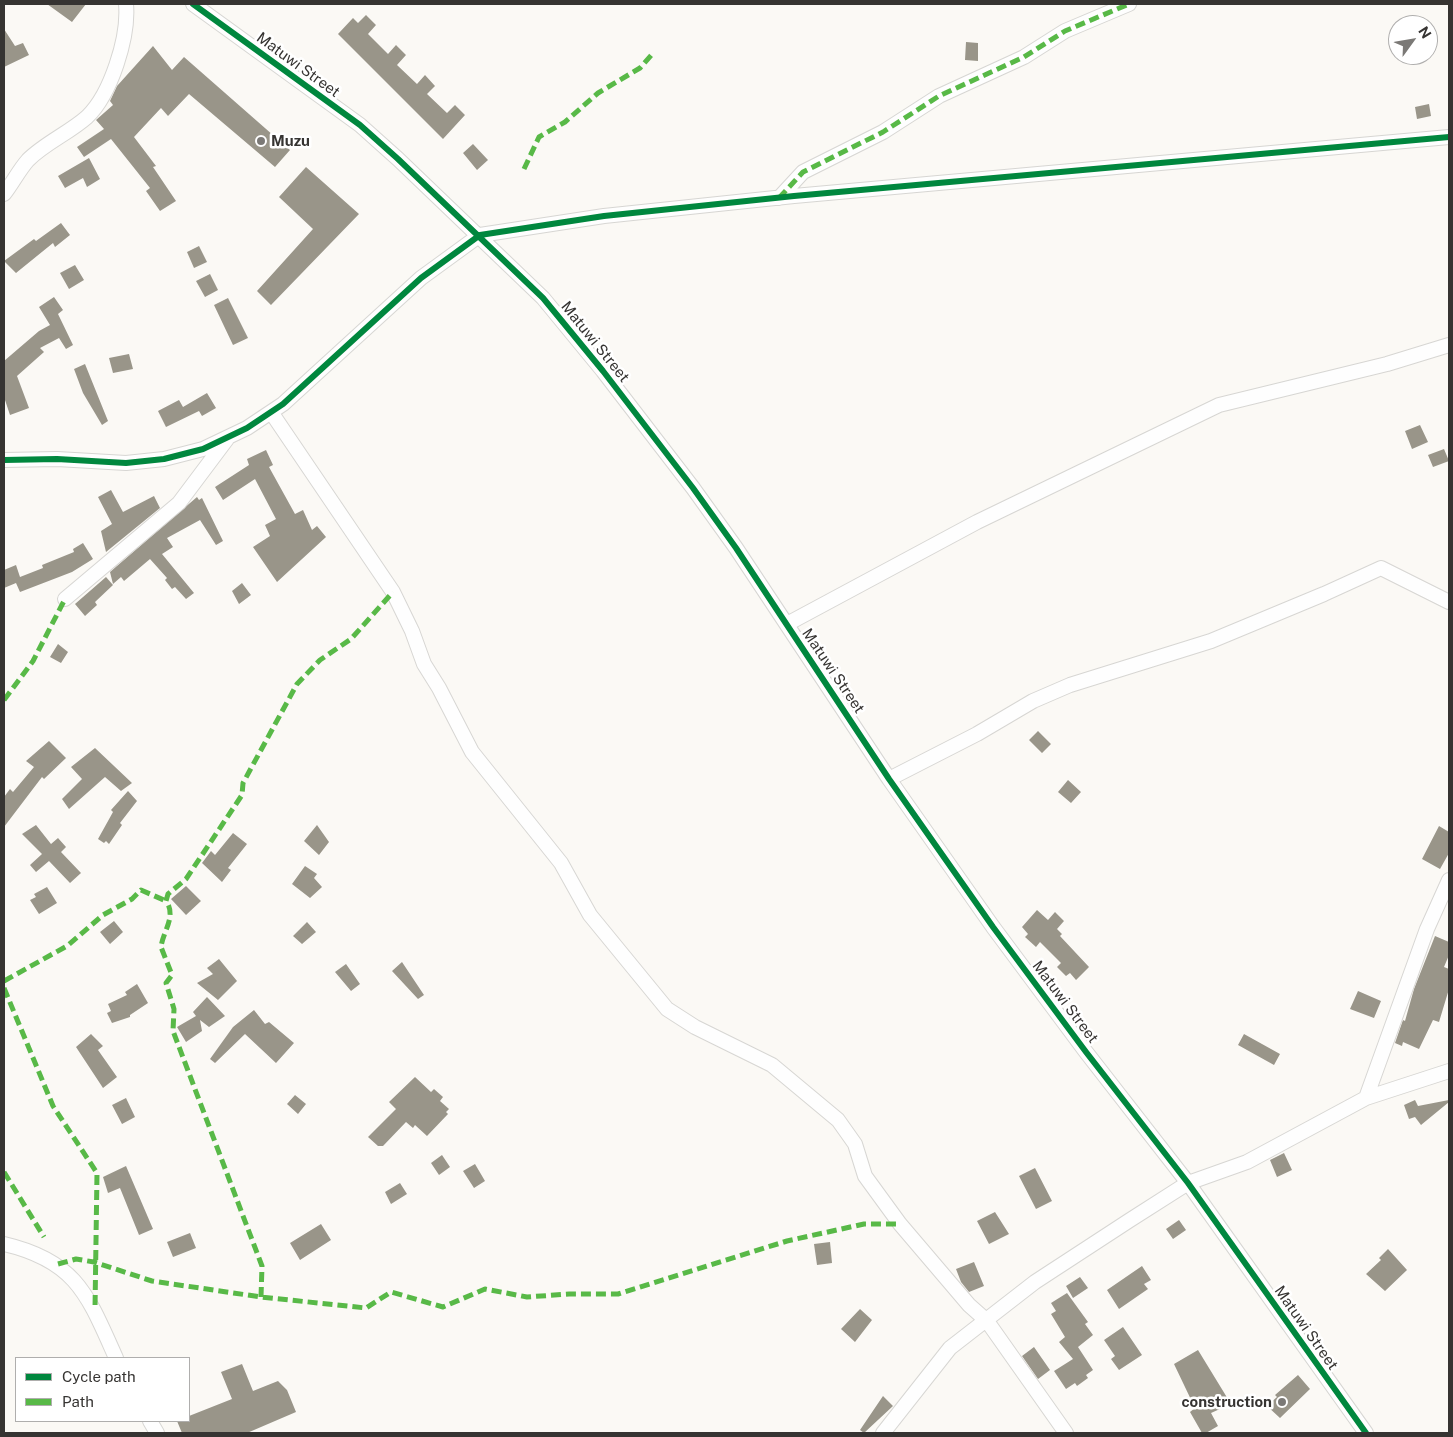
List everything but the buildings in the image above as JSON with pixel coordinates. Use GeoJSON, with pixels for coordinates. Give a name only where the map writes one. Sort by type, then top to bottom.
{"type":"FeatureCollection","features":[{"type":"Feature","properties":{"kind":"street"},"geometry":{"type":"LineString","coordinates":[[4,194],[28,161],[76,125],[98,103],[110,83],[120,52],[126,4]]}},
{"type":"Feature","properties":{"kind":"street","name":"Matuwi Street"},"geometry":{"type":"LineString","coordinates":[[193,4],[360,125],[480,235],[543,298],[603,371],[693,488],[787,624],[889,779],[993,927],[1086,1052],[1188,1183],[1366,1433]]}},
{"type":"Feature","properties":{"kind":"street"},"geometry":{"type":"LineString","coordinates":[[778,198],[803,172],[883,132],[940,96],[1024,57],[1065,31],[1129,4]]}},
{"type":"Feature","properties":{"kind":"street"},"geometry":{"type":"LineString","coordinates":[[4,460],[57,459],[126,463],[164,459],[203,449],[228,437],[284,404],[421,278],[480,235],[604,216],[778,198],[1449,137]]}},
{"type":"Feature","properties":{"kind":"street"},"geometry":{"type":"LineString","coordinates":[[787,624],[977,522],[1219,405],[1387,364],[1449,346]]}},
{"type":"Feature","properties":{"kind":"street"},"geometry":{"type":"LineString","coordinates":[[272,412],[393,592],[412,631],[424,664],[439,688],[472,752],[561,863],[590,915],[667,1009],[695,1027],[772,1065],[838,1120],[855,1144],[865,1176],[900,1224],[969,1305],[986,1321],[1066,1433]]}},
{"type":"Feature","properties":{"kind":"street"},"geometry":{"type":"LineString","coordinates":[[66,599],[179,503],[228,437]]}},
{"type":"Feature","properties":{"kind":"street"},"geometry":{"type":"LineString","coordinates":[[889,779],[977,734],[1033,701],[1063,688],[1211,641],[1381,568],[1449,602]]}},
{"type":"Feature","properties":{"kind":"street"},"geometry":{"type":"LineString","coordinates":[[1366,1098],[1420,945],[1449,880]]}},
{"type":"Feature","properties":{"kind":"street"},"geometry":{"type":"LineString","coordinates":[[884,1433],[950,1348],[1070,1259],[1188,1183],[1247,1162],[1366,1098],[1449,1071]]}},
{"type":"Feature","properties":{"kind":"street"},"geometry":{"type":"LineString","coordinates":[[4,1244],[38,1254],[58,1264],[73,1278],[95,1309],[116,1357]]}},
{"type":"Feature","properties":{"kind":"street"},"geometry":{"type":"LineString","coordinates":[[151,1422],[157,1433]]}},
{"type":"Feature","properties":{"kind":"marked path"},"geometry":{"type":"LineString","coordinates":[[779,198],[803,172],[883,132],[939,96],[1024,57],[1065,31],[1129,4]]}},
{"type":"Feature","properties":{"kind":"marked path"},"geometry":{"type":"LineString","coordinates":[[524,169],[539,137],[565,122],[598,93],[640,68],[654,52]]}},
{"type":"Feature","properties":{"kind":"marked path"},"geometry":{"type":"LineString","coordinates":[[261,1297],[262,1266],[173,1031],[174,1009],[166,983],[172,975],[161,947],[170,918],[169,907],[166,901],[168,894],[186,879],[242,795],[243,783],[297,684],[320,660],[351,639],[393,592]]}},
{"type":"Feature","properties":{"kind":"marked path"},"geometry":{"type":"LineString","coordinates":[[4,700],[33,661],[65,599]]}},
{"type":"Feature","properties":{"kind":"marked path"},"geometry":{"type":"LineString","coordinates":[[4,981],[67,946],[103,915],[132,899],[141,890],[166,901]]}},
{"type":"Feature","properties":{"kind":"marked path"},"geometry":{"type":"LineString","coordinates":[[4,988],[53,1106],[97,1173],[95,1309]]}},
{"type":"Feature","properties":{"kind":"marked path"},"geometry":{"type":"LineString","coordinates":[[4,1172],[44,1237]]}},
{"type":"Feature","properties":{"kind":"marked path"},"geometry":{"type":"LineString","coordinates":[[58,1264],[76,1259],[94,1262],[152,1281],[261,1297],[366,1308],[391,1292],[443,1307],[485,1289],[527,1297],[569,1294],[618,1294],[787,1241],[864,1224],[900,1224]]}},
{"type":"Feature","properties":{"kind":"cycle path"},"geometry":{"type":"LineString","coordinates":[[193,4],[360,125],[398,159],[543,298],[603,371],[693,488],[736,548],[889,779],[993,927],[1086,1052],[1188,1183],[1366,1433]]}},
{"type":"Feature","properties":{"kind":"cycle path"},"geometry":{"type":"LineString","coordinates":[[4,460],[57,459],[126,463],[164,459],[203,449],[247,428],[283,404],[421,278],[480,235],[604,216],[794,196],[1449,137]]}},
{"type":"Feature","properties":{"kind":"place","name":"Muzu"},"geometry":{"type":"Point","coordinates":[261,141]}},
{"type":"Feature","properties":{"kind":"place","name":"construction"},"geometry":{"type":"Point","coordinates":[1282,1402]}}]}
